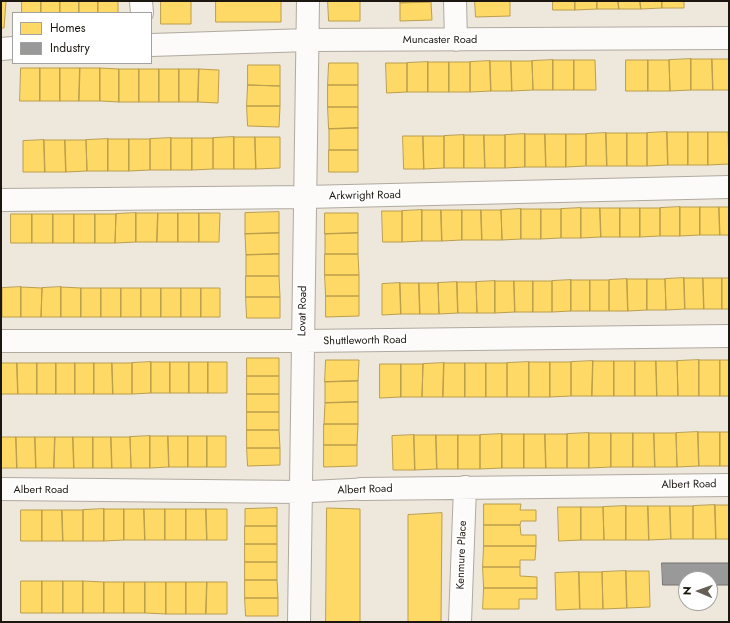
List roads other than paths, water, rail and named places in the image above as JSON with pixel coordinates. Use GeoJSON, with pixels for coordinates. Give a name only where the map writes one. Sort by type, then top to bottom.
{"type":"FeatureCollection","features":[{"type":"Feature","properties":{"kind":"street"},"geometry":{"type":"LineString","coordinates":[[141,1],[142,12]]}},
{"type":"Feature","properties":{"kind":"street","name":"Lovat Road"},"geometry":{"type":"LineString","coordinates":[[299,622],[308,1]]}},
{"type":"Feature","properties":{"kind":"street"},"geometry":{"type":"LineString","coordinates":[[455,1],[456,40]]}},
{"type":"Feature","properties":{"kind":"street","name":"Muncaster Road"},"geometry":{"type":"LineString","coordinates":[[152,45],[308,40],[729,38]]}},
{"type":"Feature","properties":{"kind":"street"},"geometry":{"type":"LineString","coordinates":[[1,49],[12,48]]}},
{"type":"Feature","properties":{"kind":"street","name":"Arkwright Road"},"geometry":{"type":"LineString","coordinates":[[1,200],[305,197],[729,187]]}},
{"type":"Feature","properties":{"kind":"street","name":"Shuttleworth Road"},"geometry":{"type":"LineString","coordinates":[[1,341],[303,341],[729,336]]}},
{"type":"Feature","properties":{"kind":"street","name":"Albert Road"},"geometry":{"type":"LineString","coordinates":[[1,489],[301,492],[465,487],[729,485]]}},
{"type":"Feature","properties":{"kind":"street","name":"Kenmure Place"},"geometry":{"type":"LineString","coordinates":[[460,622],[465,487]]}}]}
